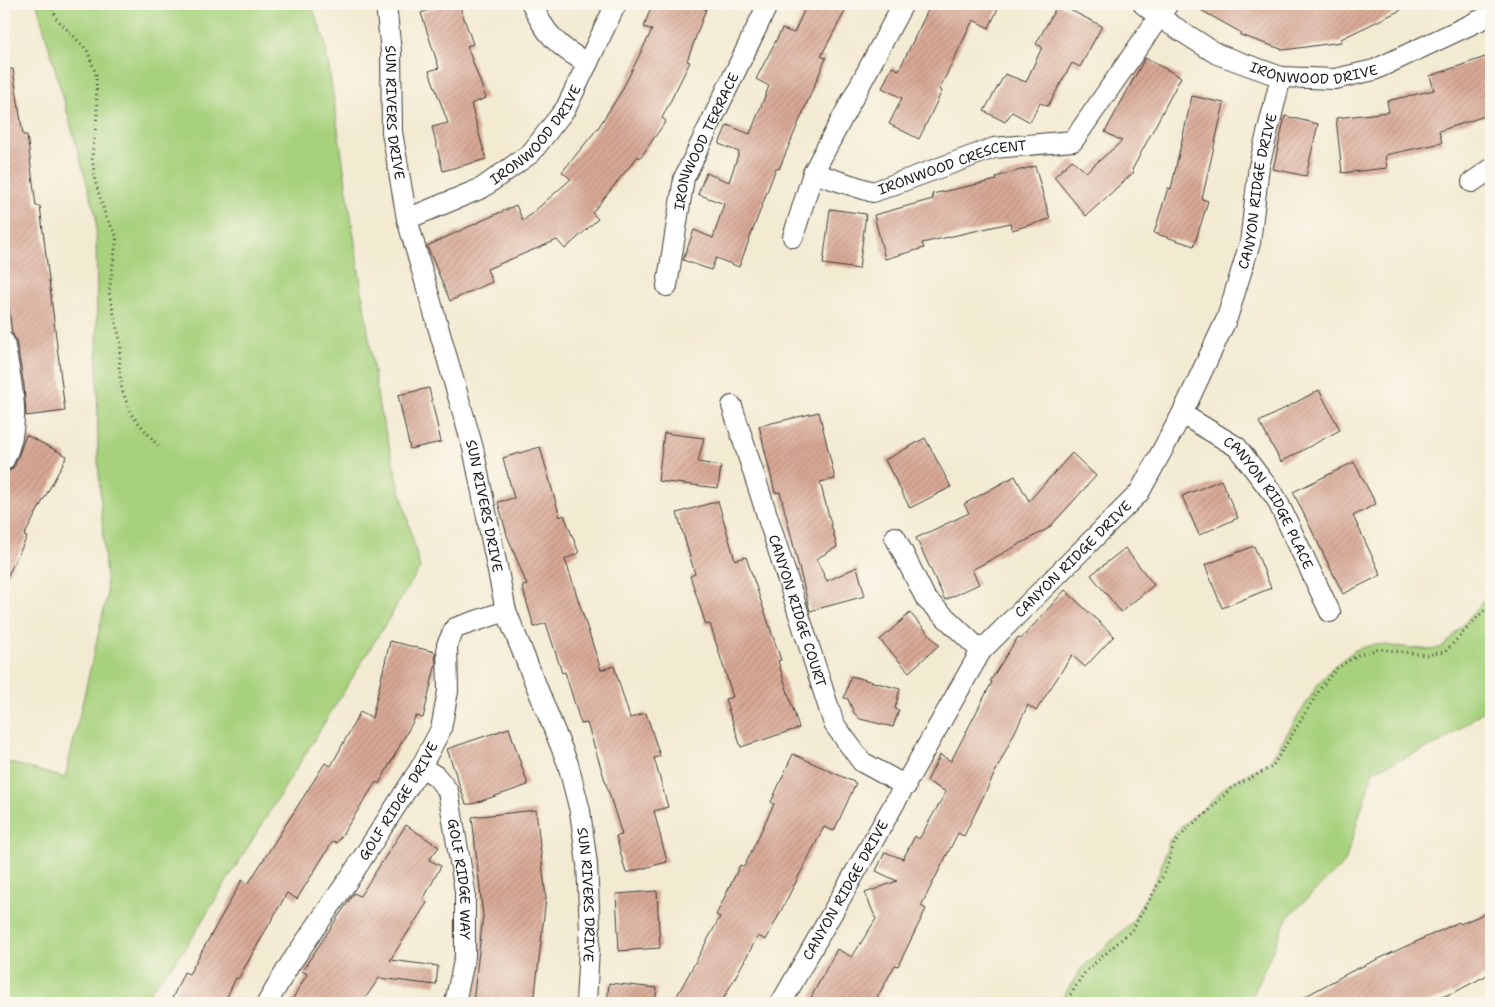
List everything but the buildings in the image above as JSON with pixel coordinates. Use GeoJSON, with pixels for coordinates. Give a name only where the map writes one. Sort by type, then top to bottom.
{"type":"FeatureCollection","features":[{"type":"Feature","properties":{"kind":"street","name":"SUN RIVERS DRIVE"},"geometry":{"type":"LineString","coordinates":[[386,4],[391,52],[392,132],[407,218],[473,448],[506,611],[568,764],[580,811],[587,864],[590,930],[586,1003]]}},
{"type":"Feature","properties":{"kind":"street"},"geometry":{"type":"LineString","coordinates":[[532,4],[550,37],[562,48],[588,63]]}},
{"type":"Feature","properties":{"kind":"street","name":"IRONWOOD DRIVE"},"geometry":{"type":"LineString","coordinates":[[407,218],[482,188],[531,153],[566,108],[616,4]]}},
{"type":"Feature","properties":{"kind":"street","name":"IRONWOOD TERRACE"},"geometry":{"type":"LineString","coordinates":[[667,286],[684,178],[768,4]]}},
{"type":"Feature","properties":{"kind":"street"},"geometry":{"type":"LineString","coordinates":[[793,237],[813,173],[903,4]]}},
{"type":"Feature","properties":{"kind":"street","name":"IRONWOOD DRIVE"},"geometry":{"type":"LineString","coordinates":[[1143,4],[1163,10],[1217,54],[1281,77],[1336,79],[1374,70],[1491,15]]}},
{"type":"Feature","properties":{"kind":"street","name":"IRONWOOD CRESCENT"},"geometry":{"type":"LineString","coordinates":[[813,173],[873,192],[994,148],[1074,141],[1163,10]]}},
{"type":"Feature","properties":{"kind":"street","name":"CANYON RIDGE DRIVE"},"geometry":{"type":"LineString","coordinates":[[781,1003],[981,651],[1140,493],[1182,414],[1227,318],[1250,243],[1260,166],[1281,77]]}},
{"type":"Feature","properties":{"kind":"street"},"geometry":{"type":"LineString","coordinates":[[1472,182],[1491,169]]}},
{"type":"Feature","properties":{"kind":"street"},"geometry":{"type":"LineString","coordinates":[[4,342],[16,405],[9,450],[4,460]]}},
{"type":"Feature","properties":{"kind":"street","name":"CANYON RIDGE COURT"},"geometry":{"type":"LineString","coordinates":[[732,406],[834,724],[862,762],[906,786]]}},
{"type":"Feature","properties":{"kind":"street","name":"CANYON RIDGE PLACE"},"geometry":{"type":"LineString","coordinates":[[1182,414],[1237,447],[1276,498],[1330,612]]}},
{"type":"Feature","properties":{"kind":"street"},"geometry":{"type":"LineString","coordinates":[[895,537],[926,599],[981,651]]}},
{"type":"Feature","properties":{"kind":"street","name":"GOLF RIDGE DRIVE"},"geometry":{"type":"LineString","coordinates":[[267,1003],[290,964],[351,876],[421,767],[441,729],[448,691],[447,644],[455,628],[506,611]]}},
{"type":"Feature","properties":{"kind":"street","name":"GOLF RIDGE WAY"},"geometry":{"type":"LineString","coordinates":[[421,767],[436,776],[448,791],[466,891],[465,956],[456,1003]]}},
{"type":"Feature","properties":{"kind":"path"},"geometry":{"type":"LineString","coordinates":[[50,4],[56,18],[87,50],[96,74],[96,115],[92,157],[96,181],[106,217],[117,237],[109,292],[121,345],[119,369],[122,390],[132,414],[159,447]]}},
{"type":"Feature","properties":{"kind":"path"},"geometry":{"type":"LineString","coordinates":[[1065,1003],[1085,972],[1132,930],[1164,874],[1174,844],[1189,827],[1209,811],[1231,788],[1272,767],[1322,686],[1336,669],[1358,655],[1379,648],[1427,655],[1445,652],[1491,604]]}},
{"type":"Feature","properties":{"kind":"green space"},"geometry":{"type":"Polygon","coordinates":[[[37,4],[311,4],[325,41],[379,406],[420,568],[185,949],[141,1003],[4,1003],[4,761],[65,778],[107,596],[98,459],[96,216],[37,4]]]}},
{"type":"Feature","properties":{"kind":"green space"},"geometry":{"type":"Polygon","coordinates":[[[1491,593],[1491,679],[1487,708],[1442,742],[1373,771],[1345,862],[1287,918],[1251,1003],[1059,1003],[1081,969],[1132,922],[1159,873],[1169,841],[1182,825],[1204,808],[1227,785],[1269,762],[1319,683],[1334,666],[1355,650],[1375,644],[1431,650],[1443,647],[1491,593]]]}}]}
